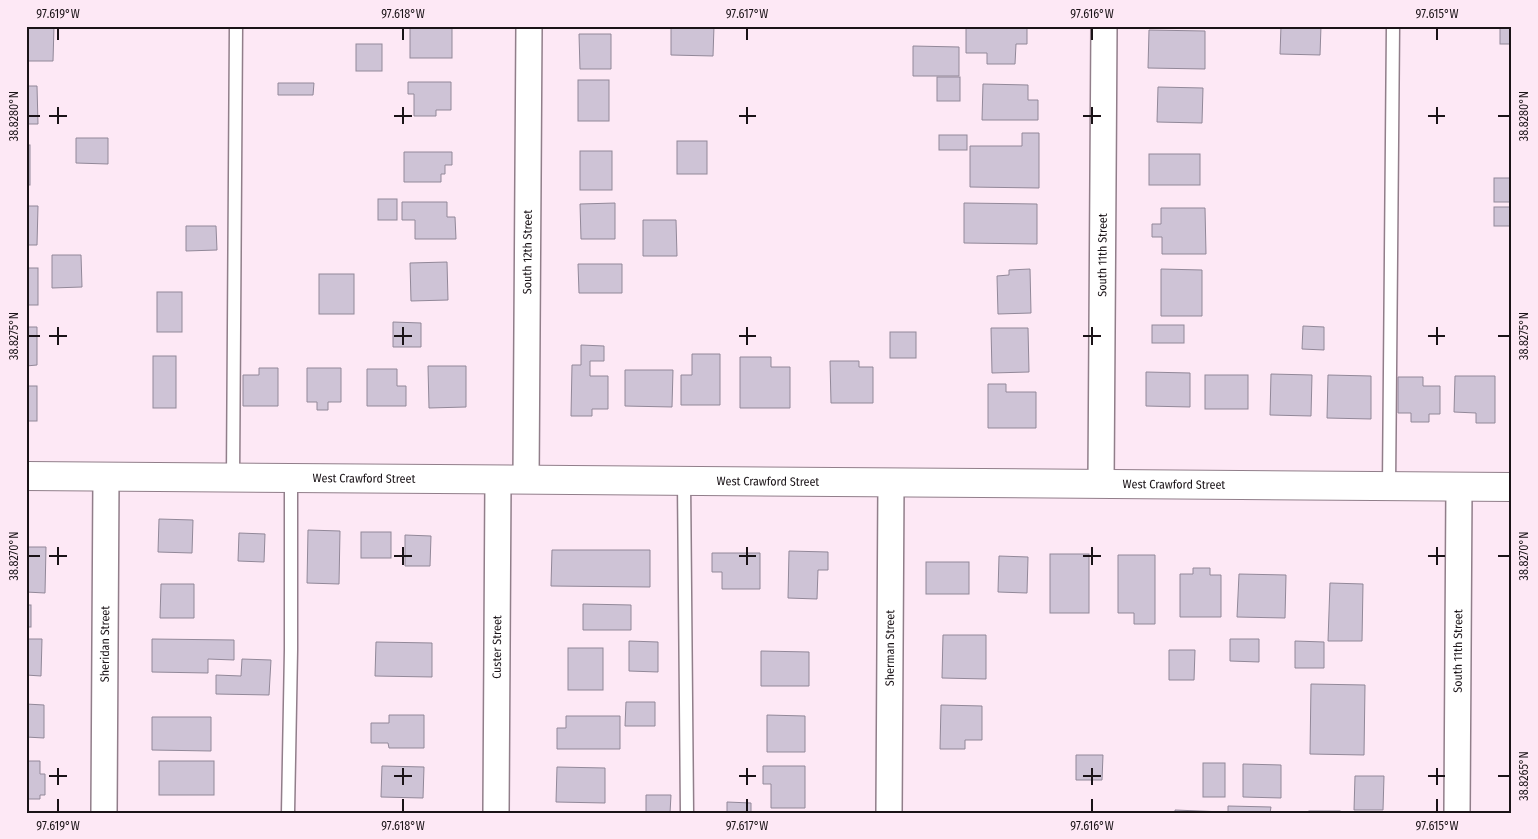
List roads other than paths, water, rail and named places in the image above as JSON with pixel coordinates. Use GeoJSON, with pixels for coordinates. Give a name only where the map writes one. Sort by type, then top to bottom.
{"type":"FeatureCollection","features":[{"type":"Feature","properties":{"kind":"main road","name":"West Crawford Street"},"geometry":{"type":"LineString","coordinates":[[26,476],[1512,487]]}},
{"type":"Feature","properties":{"kind":"street","name":"South 12th Street"},"geometry":{"type":"LineString","coordinates":[[526,480],[529,26]]}},
{"type":"Feature","properties":{"kind":"street","name":"South 11th Street"},"geometry":{"type":"LineString","coordinates":[[1101,484],[1104,26]]}},
{"type":"Feature","properties":{"kind":"street","name":"Sheridan Street"},"geometry":{"type":"LineString","coordinates":[[104,813],[106,477]]}},
{"type":"Feature","properties":{"kind":"street","name":"Custer Street"},"geometry":{"type":"LineString","coordinates":[[496,813],[498,480]]}},
{"type":"Feature","properties":{"kind":"street","name":"Sherman Street"},"geometry":{"type":"LineString","coordinates":[[889,813],[892,483]]}},
{"type":"Feature","properties":{"kind":"street","name":"South 11th Street"},"geometry":{"type":"LineString","coordinates":[[1457,813],[1459,487]]}},
{"type":"Feature","properties":{"kind":"lane"},"geometry":{"type":"LineString","coordinates":[[233,478],[236,26]]}},
{"type":"Feature","properties":{"kind":"lane"},"geometry":{"type":"LineString","coordinates":[[1390,486],[1393,26]]}},
{"type":"Feature","properties":{"kind":"lane"},"geometry":{"type":"LineString","coordinates":[[288,813],[291,650],[291,478]]}},
{"type":"Feature","properties":{"kind":"lane"},"geometry":{"type":"LineString","coordinates":[[684,481],[686,813]]}}]}
